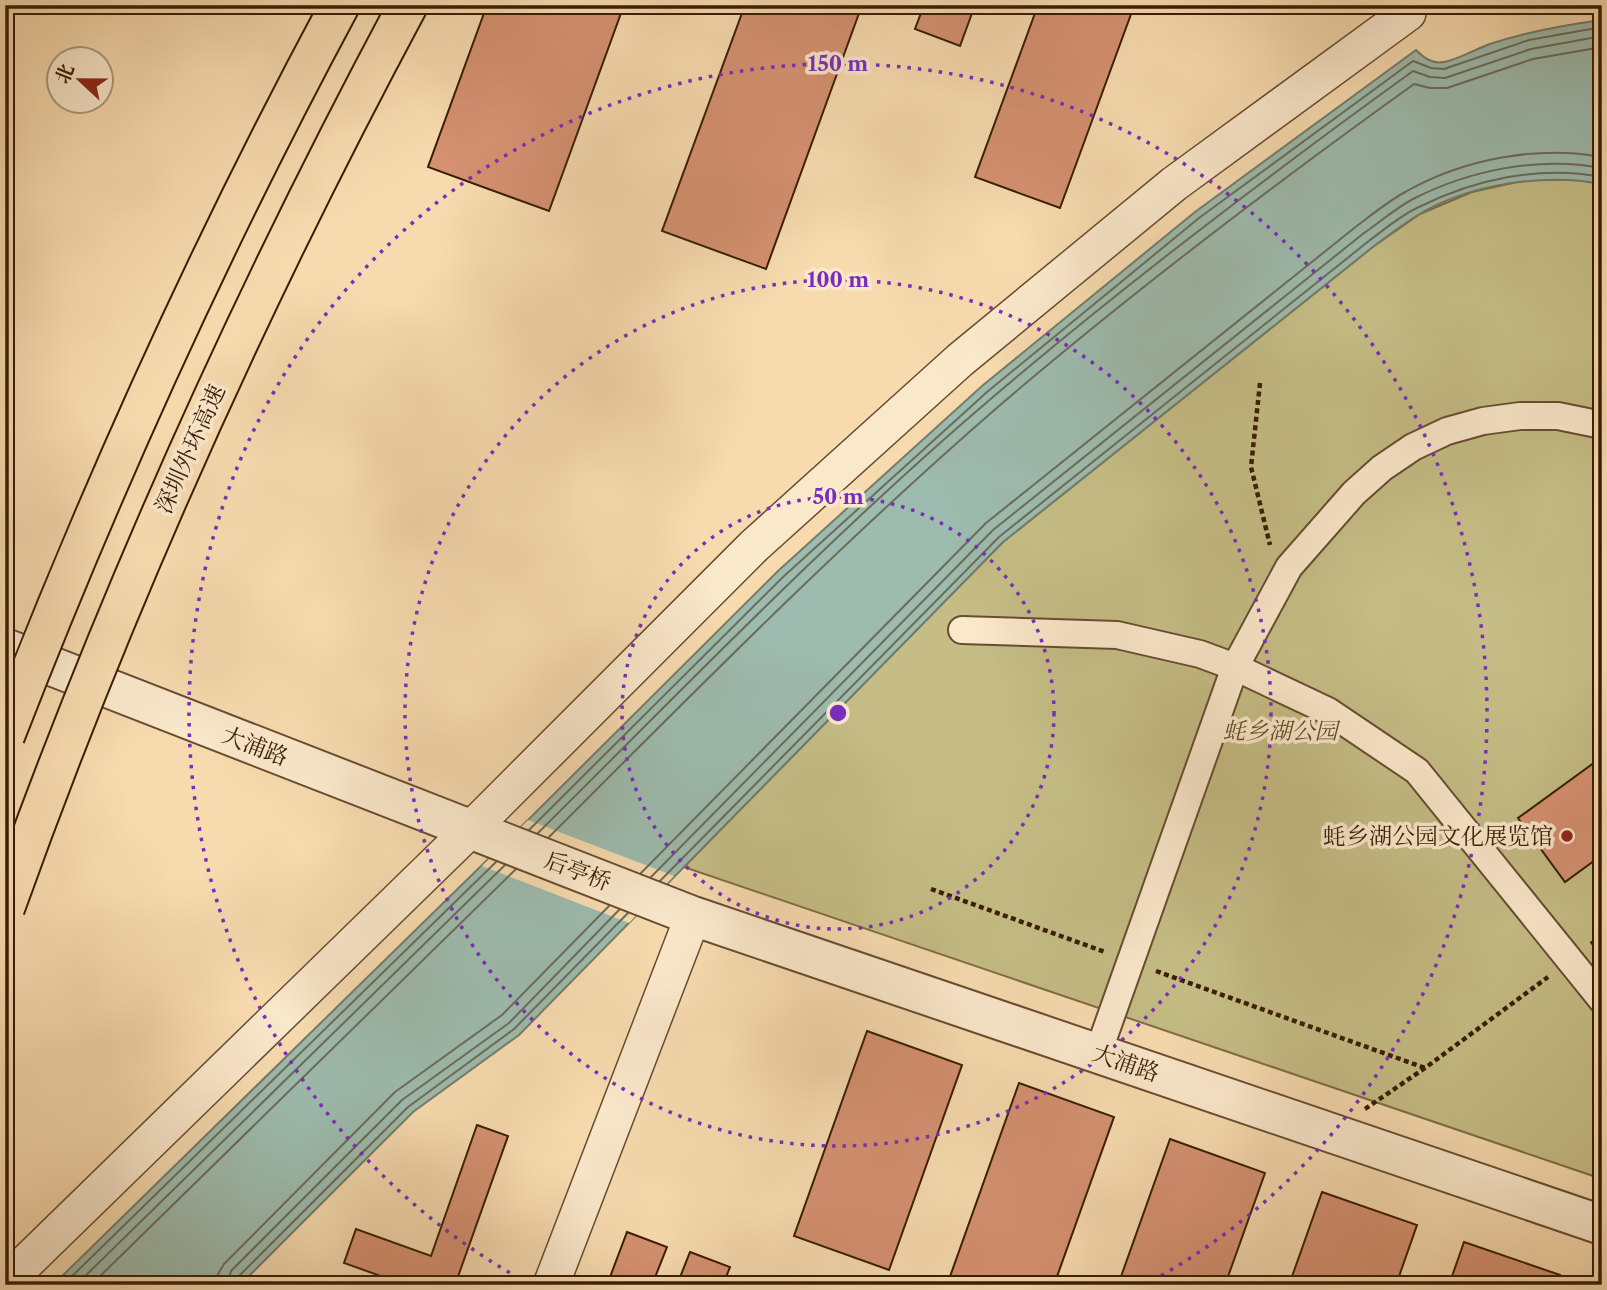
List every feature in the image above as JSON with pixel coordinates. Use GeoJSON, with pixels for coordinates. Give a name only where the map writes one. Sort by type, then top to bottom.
{"type":"FeatureCollection","features":[{"type":"Feature","properties":{"kind":"highway"},"geometry":{"type":"LineString","coordinates":[[5,736],[97,510],[159,370],[236,207],[340,5]]}},
{"type":"Feature","properties":{"kind":"highway","name":"深圳外环高速"},"geometry":{"type":"LineString","coordinates":[[5,908],[89,686],[219,383],[290,234],[408,5]]}},
{"type":"Feature","properties":{"kind":"street"},"geometry":{"type":"LineString","coordinates":[[5,1283],[470,830],[754,546],[960,360],[1174,184],[1408,13]]}},
{"type":"Feature","properties":{"kind":"street"},"geometry":{"type":"LineString","coordinates":[[1098,1053],[1235,667],[1289,567],[1354,493],[1382,468],[1413,447],[1483,421],[1520,416],[1558,416],[1602,425]]}},
{"type":"Feature","properties":{"kind":"street"},"geometry":{"type":"LineString","coordinates":[[962,630],[1117,635],[1200,654],[1235,667],[1328,711],[1417,771],[1602,1000]]}},
{"type":"Feature","properties":{"kind":"street","name":"大浦路"},"geometry":{"type":"LineString","coordinates":[[5,648],[505,843]]}},
{"type":"Feature","properties":{"kind":"street","name":"后亭桥"},"geometry":{"type":"LineString","coordinates":[[505,843],[652,900]]}},
{"type":"Feature","properties":{"kind":"street","name":"大浦路"},"geometry":{"type":"LineString","coordinates":[[652,900],[1602,1225]]}},
{"type":"Feature","properties":{"kind":"street"},"geometry":{"type":"LineString","coordinates":[[551,1285],[693,916]]}},
{"type":"Feature","properties":{"kind":"path"},"geometry":{"type":"LineString","coordinates":[[1260,383],[1251,467],[1280,584]]}},
{"type":"Feature","properties":{"kind":"path"},"geometry":{"type":"LineString","coordinates":[[931,889],[1425,1068]]}},
{"type":"Feature","properties":{"kind":"path"},"geometry":{"type":"LineString","coordinates":[[1331,1133],[1425,1068],[1602,936]]}},
{"type":"Feature","properties":{"kind":"green space","name":"蚝乡湖公园"},"geometry":{"type":"Polygon","coordinates":[[[1526,180],[1582,180],[1602,184],[1602,1179],[684,867],[1003,542],[1374,246],[1420,214],[1472,192],[1526,180]]]}},
{"type":"Feature","properties":{"kind":"water"},"geometry":{"type":"Polygon","coordinates":[[[1602,20],[1602,184],[1556,180],[1507,184],[1460,196],[1418,215],[1374,246],[1003,542],[519,1035],[413,1112],[240,1285],[53,1285],[778,571],[982,386],[1195,212],[1416,50],[1428,60],[1444,62],[1517,36],[1602,20]]]}},
{"type":"Feature","properties":{"kind":"pier"},"geometry":{"type":"Polygon","coordinates":[[[528,820],[674,876],[629,923],[482,866],[528,820]]]}},
{"type":"Feature","properties":{"kind":"building"},"geometry":{"type":"Polygon","coordinates":[[[487,5],[624,5],[549,211],[428,167],[487,5]]]}},
{"type":"Feature","properties":{"kind":"building"},"geometry":{"type":"Polygon","coordinates":[[[745,5],[862,5],[766,269],[662,231],[745,5]]]}},
{"type":"Feature","properties":{"kind":"building"},"geometry":{"type":"Polygon","coordinates":[[[924,5],[975,5],[960,46],[915,29],[924,5]]]}},
{"type":"Feature","properties":{"kind":"building"},"geometry":{"type":"Polygon","coordinates":[[[1038,5],[1134,6],[1060,208],[975,177],[1038,5]]]}},
{"type":"Feature","properties":{"kind":"building","name":"蚝乡湖公园文化展览馆"},"geometry":{"type":"Polygon","coordinates":[[[1602,757],[1602,855],[1565,882],[1518,818],[1602,757]]]}},
{"type":"Feature","properties":{"kind":"building"},"geometry":{"type":"Polygon","coordinates":[[[867,1031],[962,1065],[889,1270],[794,1236],[867,1031]]]}},
{"type":"Feature","properties":{"kind":"building"},"geometry":{"type":"Polygon","coordinates":[[[1019,1083],[1114,1117],[1054,1285],[947,1285],[1019,1083]]]}},
{"type":"Feature","properties":{"kind":"building"},"geometry":{"type":"Polygon","coordinates":[[[477,1125],[508,1136],[455,1285],[406,1285],[344,1263],[356,1229],[431,1256],[477,1125]]]}},
{"type":"Feature","properties":{"kind":"building"},"geometry":{"type":"Polygon","coordinates":[[[1170,1139],[1265,1173],[1225,1285],[1118,1285],[1170,1139]]]}},
{"type":"Feature","properties":{"kind":"building"},"geometry":{"type":"Polygon","coordinates":[[[1322,1192],[1417,1225],[1396,1285],[1289,1285],[1322,1192]]]}},
{"type":"Feature","properties":{"kind":"building"},"geometry":{"type":"Polygon","coordinates":[[[627,1232],[667,1247],[652,1285],[607,1285],[627,1232]]]}},
{"type":"Feature","properties":{"kind":"building"},"geometry":{"type":"Polygon","coordinates":[[[1464,1242],[1560,1275],[1557,1285],[1449,1285],[1464,1242]]]}},
{"type":"Feature","properties":{"kind":"building"},"geometry":{"type":"Polygon","coordinates":[[[690,1252],[730,1267],[723,1285],[677,1285],[690,1252]]]}},
{"type":"Feature","properties":{"kind":"building"},"geometry":{"type":"Polygon","coordinates":[[[779,1278],[798,1285],[777,1285],[779,1278]]]}},
{"type":"Feature","properties":{"kind":"place","name":"蚝乡湖公园文化展览馆"},"geometry":{"type":"Point","coordinates":[1567,836]}}]}
